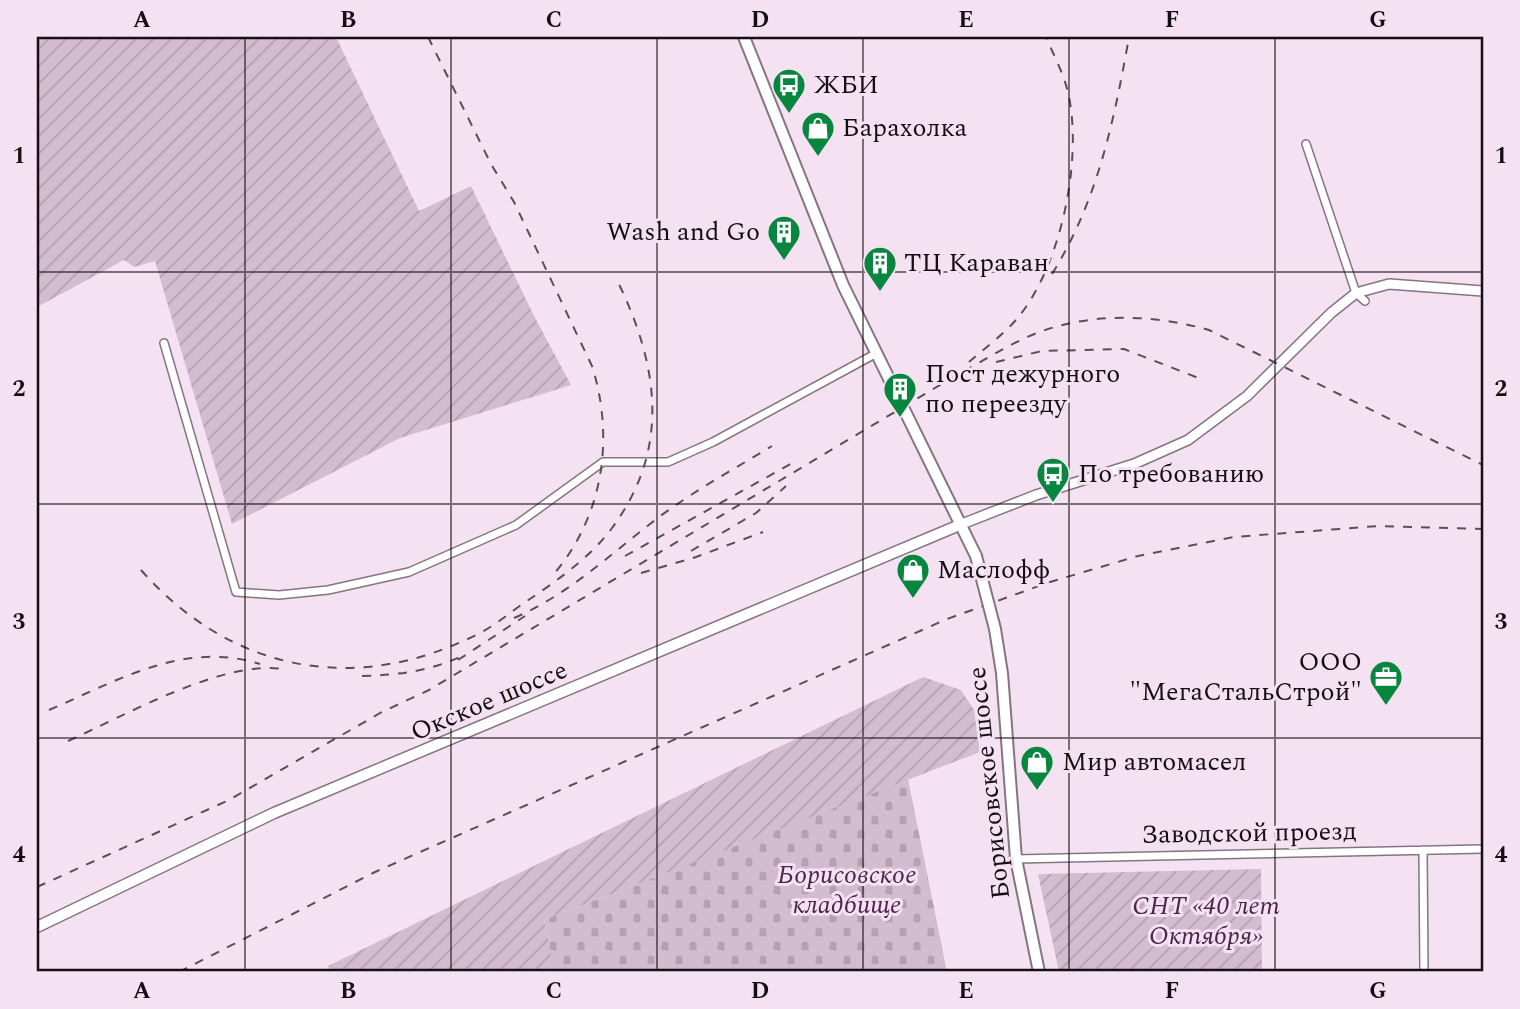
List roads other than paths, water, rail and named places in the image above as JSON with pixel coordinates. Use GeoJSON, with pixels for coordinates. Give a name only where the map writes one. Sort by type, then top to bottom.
{"type":"FeatureCollection","features":[{"type":"Feature","properties":{"kind":"main road"},"geometry":{"type":"LineString","coordinates":[[744,37],[841,280],[875,355],[962,524]]}},
{"type":"Feature","properties":{"kind":"main road","name":"Борисовское шоссе"},"geometry":{"type":"LineString","coordinates":[[962,524],[976,556],[995,629],[1002,673],[1016,859],[1039,972]]}},
{"type":"Feature","properties":{"kind":"main road","name":"Окское шоссе"},"geometry":{"type":"LineString","coordinates":[[37,927],[274,813],[962,524]]}},
{"type":"Feature","properties":{"kind":"street"},"geometry":{"type":"LineString","coordinates":[[1306,144],[1356,293],[1365,301]]}},
{"type":"Feature","properties":{"kind":"street"},"geometry":{"type":"LineString","coordinates":[[962,524],[1012,503],[1134,464],[1188,440],[1247,396],[1331,313],[1356,293],[1389,284],[1483,291]]}},
{"type":"Feature","properties":{"kind":"street"},"geometry":{"type":"LineString","coordinates":[[164,343],[236,592],[279,595],[328,590],[409,572],[516,525],[603,462],[668,462],[713,442],[875,355]]}},
{"type":"Feature","properties":{"kind":"street","name":"Заводской проезд"},"geometry":{"type":"LineString","coordinates":[[1016,859],[1483,849]]}},
{"type":"Feature","properties":{"kind":"street"},"geometry":{"type":"LineString","coordinates":[[1423,850],[1424,972]]}},
{"type":"Feature","properties":{"kind":"railway"},"geometry":{"type":"LineString","coordinates":[[428,37],[491,164],[514,202],[592,366],[599,394],[603,421],[600,476],[583,528],[553,575]]}},
{"type":"Feature","properties":{"kind":"railway"},"geometry":{"type":"LineString","coordinates":[[969,362],[1014,322],[1034,293],[1047,268],[1065,211],[1073,151],[1072,123],[1065,81],[1046,37]]}},
{"type":"Feature","properties":{"kind":"railway"},"geometry":{"type":"LineString","coordinates":[[1052,274],[1068,246],[1093,189],[1110,129],[1129,37]]}},
{"type":"Feature","properties":{"kind":"railway"},"geometry":{"type":"LineString","coordinates":[[141,570],[176,604],[214,631],[254,651],[296,663],[340,668],[385,665],[430,654],[488,628],[560,578],[603,539],[631,497],[644,467],[651,436],[649,373],[642,342],[616,278]]}},
{"type":"Feature","properties":{"kind":"railway"},"geometry":{"type":"LineString","coordinates":[[37,887],[229,800],[380,713],[429,690],[945,382],[1015,343],[1047,329],[1092,320],[1139,318],[1209,330],[1483,465]]}},
{"type":"Feature","properties":{"kind":"railway"},"geometry":{"type":"LineString","coordinates":[[996,362],[1042,351],[1124,349],[1201,379]]}},
{"type":"Feature","properties":{"kind":"railway"},"geometry":{"type":"LineString","coordinates":[[514,618],[551,599],[679,503],[772,446]]}},
{"type":"Feature","properties":{"kind":"railway"},"geometry":{"type":"LineString","coordinates":[[625,556],[796,461]]}},
{"type":"Feature","properties":{"kind":"railway"},"geometry":{"type":"LineString","coordinates":[[691,551],[756,513],[786,486]]}},
{"type":"Feature","properties":{"kind":"railway"},"geometry":{"type":"LineString","coordinates":[[179,972],[375,872],[947,619],[1050,582],[1138,556],[1234,537],[1378,526],[1483,529]]}},
{"type":"Feature","properties":{"kind":"railway"},"geometry":{"type":"LineString","coordinates":[[641,573],[696,557],[763,532]]}},
{"type":"Feature","properties":{"kind":"railway"},"geometry":{"type":"LineString","coordinates":[[458,660],[525,616]]}},
{"type":"Feature","properties":{"kind":"railway"},"geometry":{"type":"LineString","coordinates":[[362,676],[414,671],[464,655]]}},
{"type":"Feature","properties":{"kind":"railway"},"geometry":{"type":"LineString","coordinates":[[49,710],[126,676],[178,660],[232,658],[260,664]]}},
{"type":"Feature","properties":{"kind":"railway"},"geometry":{"type":"LineString","coordinates":[[68,741],[203,681],[258,668],[282,669]]}},
{"type":"Feature","properties":{"kind":"place","name":"ЖБИ"},"geometry":{"type":"Point","coordinates":[789,115]}},
{"type":"Feature","properties":{"kind":"place","name":"Барахолка"},"geometry":{"type":"Point","coordinates":[818,158]}},
{"type":"Feature","properties":{"kind":"place","name":"Wash and Go"},"geometry":{"type":"Point","coordinates":[784,262]}},
{"type":"Feature","properties":{"kind":"place","name":"ТЦ Караван"},"geometry":{"type":"Point","coordinates":[880,293]}},
{"type":"Feature","properties":{"kind":"place","name":"Пост дежурного по переезду"},"geometry":{"type":"Point","coordinates":[900,419]}},
{"type":"Feature","properties":{"kind":"place","name":"По требованию"},"geometry":{"type":"Point","coordinates":[1053,504]}},
{"type":"Feature","properties":{"kind":"place","name":"Маслофф"},"geometry":{"type":"Point","coordinates":[913,600]}},
{"type":"Feature","properties":{"kind":"place","name":"ООО \"МегаСтальСтрой\""},"geometry":{"type":"Point","coordinates":[1386,707]}},
{"type":"Feature","properties":{"kind":"place","name":"Мир автомасел"},"geometry":{"type":"Point","coordinates":[1037,792]}},
{"type":"Feature","properties":{"kind":"park label","name":"Борисовское кладбище"},"geometry":{"type":"Point","coordinates":[847,890]}},
{"type":"Feature","properties":{"kind":"park label","name":"СНТ «40 лет Октября»"},"geometry":{"type":"Point","coordinates":[1206,920]}}]}
